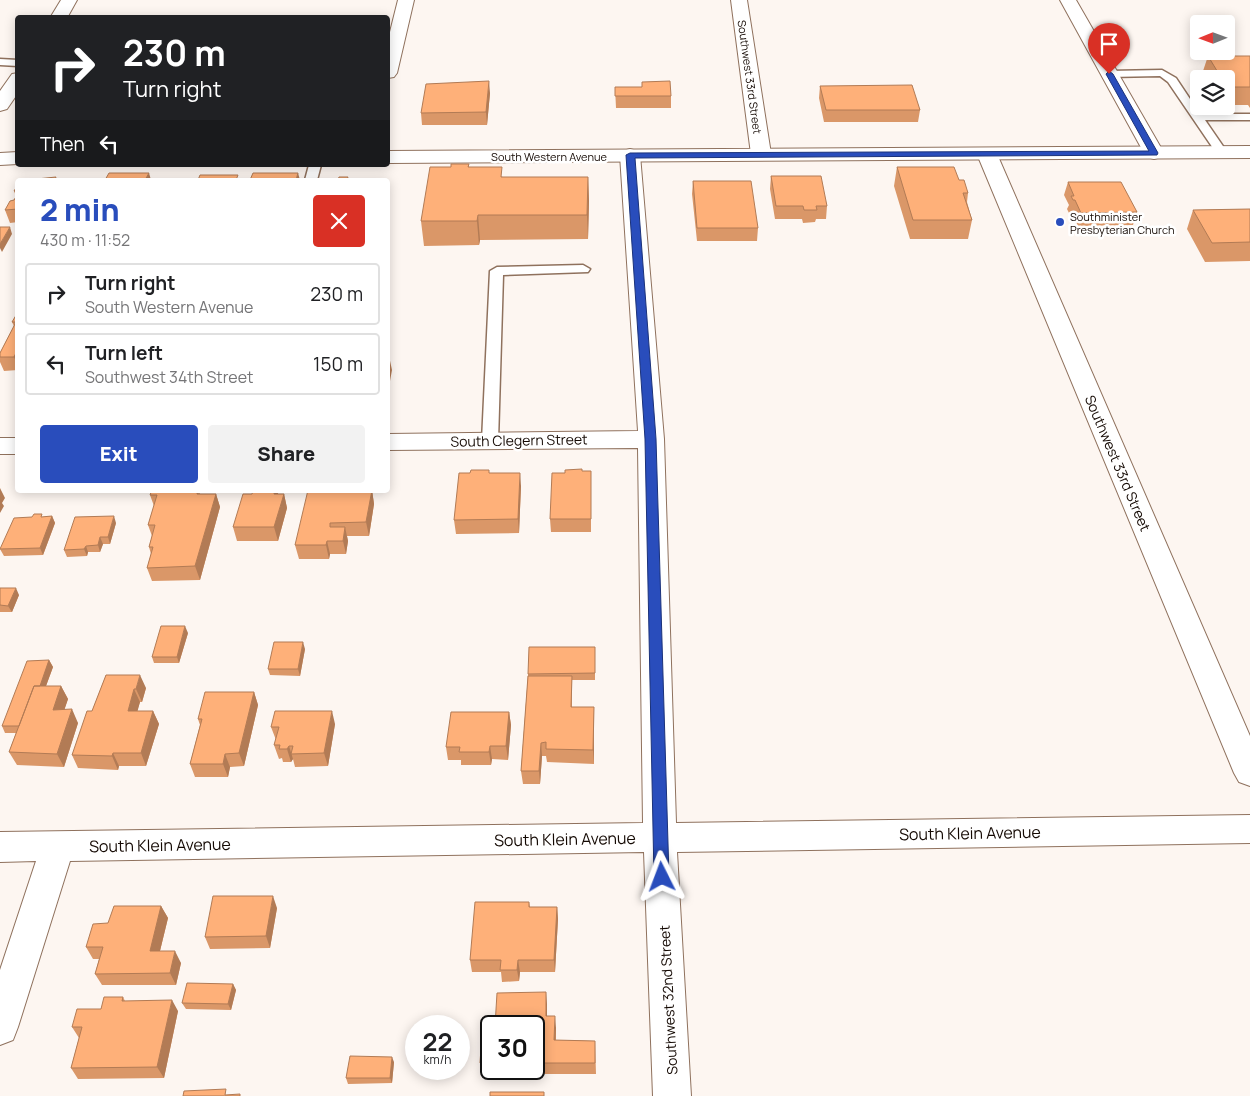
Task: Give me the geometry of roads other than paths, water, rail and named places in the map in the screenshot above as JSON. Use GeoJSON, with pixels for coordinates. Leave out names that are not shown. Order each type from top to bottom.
{"type":"FeatureCollection","features":[{"type":"Feature","properties":{"kind":"street"},"geometry":{"type":"LineString","coordinates":[[60,15],[69,0]]}},
{"type":"Feature","properties":{"kind":"street"},"geometry":{"type":"LineString","coordinates":[[390,65],[406,0]]}},
{"type":"Feature","properties":{"kind":"street","name":"Southwest 33rd Street"},"geometry":{"type":"LineString","coordinates":[[739,0],[761,154]]}},
{"type":"Feature","properties":{"kind":"street"},"geometry":{"type":"LineString","coordinates":[[1068,0],[1154,153]]}},
{"type":"Feature","properties":{"kind":"street"},"geometry":{"type":"LineString","coordinates":[[0,105],[15,82]]}},
{"type":"Feature","properties":{"kind":"street","name":"South Western Avenue"},"geometry":{"type":"LineString","coordinates":[[390,157],[1250,152]]}},
{"type":"Feature","properties":{"kind":"street","name":"Southwest 33rd Street"},"geometry":{"type":"LineString","coordinates":[[987,154],[1250,772]]}},
{"type":"Feature","properties":{"kind":"street","name":"Southwest 32nd Street"},"geometry":{"type":"LineString","coordinates":[[630,155],[650,439],[660,838],[672,1096]]}},
{"type":"Feature","properties":{"kind":"street"},"geometry":{"type":"LineString","coordinates":[[0,159],[15,158]]}},
{"type":"Feature","properties":{"kind":"street","name":"South Clegern Street"},"geometry":{"type":"LineString","coordinates":[[390,442],[650,439]]}},
{"type":"Feature","properties":{"kind":"street"},"geometry":{"type":"LineString","coordinates":[[0,446],[15,446]]}},
{"type":"Feature","properties":{"kind":"street","name":"South Klein Avenue"},"geometry":{"type":"LineString","coordinates":[[0,847],[1250,829]]}},
{"type":"Feature","properties":{"kind":"street"},"geometry":{"type":"LineString","coordinates":[[0,1027],[57,847]]}},
{"type":"Feature","properties":{"kind":"lane"},"geometry":{"type":"LineString","coordinates":[[0,62],[15,63]]}},
{"type":"Feature","properties":{"kind":"lane"},"geometry":{"type":"LineString","coordinates":[[1109,74],[1162,73],[1172,80],[1221,152]]}},
{"type":"Feature","properties":{"kind":"lane"},"geometry":{"type":"LineString","coordinates":[[1197,117],[1250,117]]}},
{"type":"Feature","properties":{"kind":"lane"},"geometry":{"type":"LineString","coordinates":[[490,441],[497,271],[583,269]]}},
{"type":"Feature","properties":{"kind":"place","name":"Southminister Presbyterian Church"},"geometry":{"type":"Point","coordinates":[1060,222]}}]}
